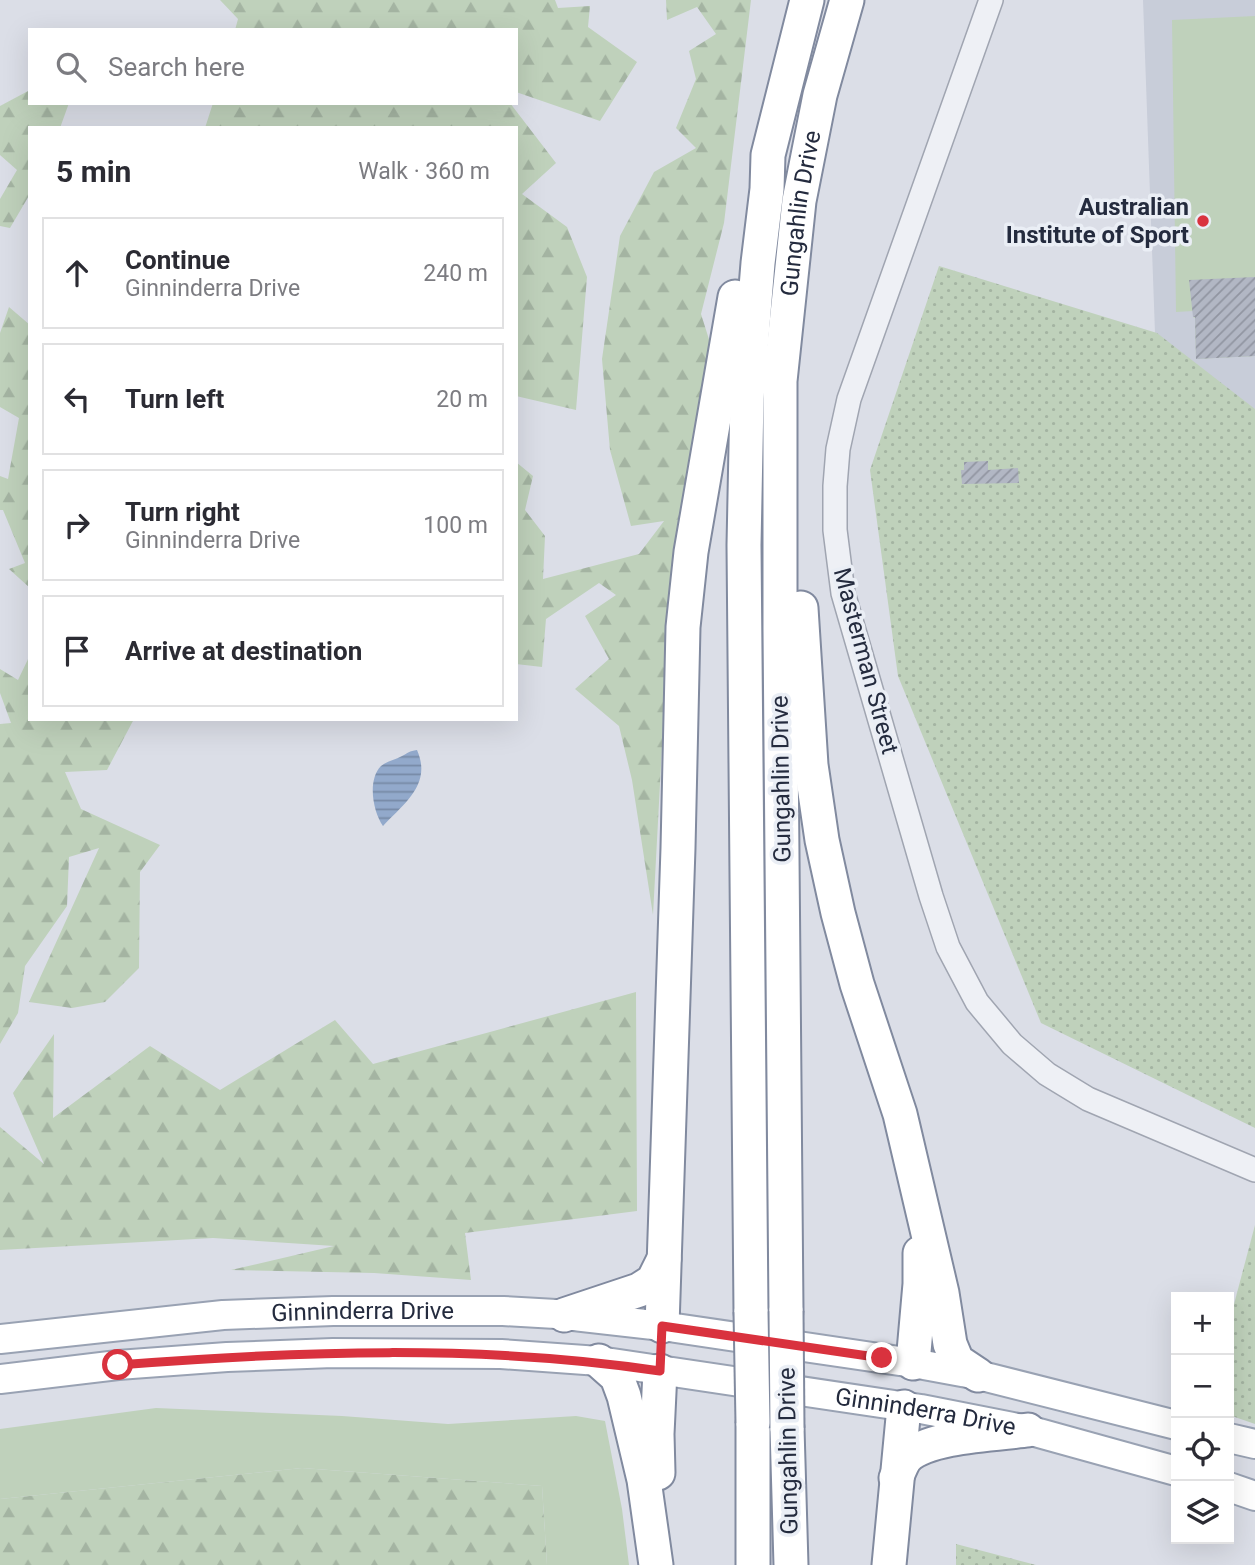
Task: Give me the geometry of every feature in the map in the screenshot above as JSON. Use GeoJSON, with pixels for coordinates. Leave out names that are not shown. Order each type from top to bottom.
{"type":"FeatureCollection","features":[{"type":"Feature","properties":{"kind":"highway","name":"Gungahlin Drive"},"geometry":{"type":"LineString","coordinates":[[753,1565],[745,473],[747,398],[768,155],[807,0]]}},
{"type":"Feature","properties":{"kind":"highway","name":"Gungahlin Drive"},"geometry":{"type":"LineString","coordinates":[[790,1565],[780,382],[799,201],[820,95],[847,0]]}},
{"type":"Feature","properties":{"kind":"highway"},"geometry":{"type":"LineString","coordinates":[[662,1326],[683,627],[691,552],[741,260],[755,187],[768,155]]}},
{"type":"Feature","properties":{"kind":"highway"},"geometry":{"type":"LineString","coordinates":[[791,277],[794,348],[793,467],[811,765],[820,827],[838,913],[857,984],[900,1114],[942,1293],[950,1344],[957,1361],[978,1375]]}},
{"type":"Feature","properties":{"kind":"highway"},"geometry":{"type":"LineString","coordinates":[[913,1363],[920,1284],[919,1195]]}},
{"type":"Feature","properties":{"kind":"highway"},"geometry":{"type":"LineString","coordinates":[[564,1315],[639,1290],[653,1281],[664,1259]]}},
{"type":"Feature","properties":{"kind":"highway"},"geometry":{"type":"LineString","coordinates":[[599,1362],[617,1377],[627,1405],[644,1480],[656,1565]]}},
{"type":"Feature","properties":{"kind":"highway"},"geometry":{"type":"LineString","coordinates":[[660,1371],[658,1469],[669,1565]]}},
{"type":"Feature","properties":{"kind":"highway"},"geometry":{"type":"LineString","coordinates":[[889,1565],[904,1406]]}},
{"type":"Feature","properties":{"kind":"highway"},"geometry":{"type":"LineString","coordinates":[[896,1478],[906,1458],[922,1448],[962,1436],[1028,1430]]}},
{"type":"Feature","properties":{"kind":"main road","name":"Ginninderra Drive"},"geometry":{"type":"LineString","coordinates":[[0,1339],[237,1314],[503,1311],[564,1315],[662,1326],[913,1363],[978,1375],[1171,1423]]}},
{"type":"Feature","properties":{"kind":"main road"},"geometry":{"type":"LineString","coordinates":[[660,1371],[662,1326]]}},
{"type":"Feature","properties":{"kind":"main road","name":"Ginninderra Drive"},"geometry":{"type":"LineString","coordinates":[[0,1379],[118,1365],[227,1357],[333,1353],[501,1354],[599,1362],[904,1406],[1028,1430],[1171,1470]]}},
{"type":"Feature","properties":{"kind":"main road"},"geometry":{"type":"LineString","coordinates":[[904,1406],[913,1363]]}},
{"type":"Feature","properties":{"kind":"main road"},"geometry":{"type":"LineString","coordinates":[[1234,1439],[1255,1444]]}},
{"type":"Feature","properties":{"kind":"main road"},"geometry":{"type":"LineString","coordinates":[[1234,1489],[1255,1496]]}},
{"type":"Feature","properties":{"kind":"street","name":"Masterman Street"},"geometry":{"type":"LineString","coordinates":[[991,0],[849,399],[838,449],[835,486],[835,530],[843,593],[931,896],[948,947],[977,1002],[1012,1044],[1047,1074],[1088,1099],[1255,1170]]}},
{"type":"Feature","properties":{"kind":"shaded area","name":"Australian Institute of Sport"},"geometry":{"type":"Polygon","coordinates":[[[1143,0],[1255,0],[1255,851],[1159,444],[1143,0]]]}},
{"type":"Feature","properties":{"kind":"green space"},"geometry":{"type":"Polygon","coordinates":[[[220,0],[555,0],[558,8],[590,6],[588,27],[637,62],[600,121],[518,93],[518,28],[236,28],[238,19],[220,0]]]}},
{"type":"Feature","properties":{"kind":"green space"},"geometry":{"type":"Polygon","coordinates":[[[666,0],[751,0],[724,223],[701,314],[713,352],[669,616],[653,915],[632,780],[619,726],[575,689],[609,659],[585,616],[616,595],[599,583],[546,619],[542,667],[518,664],[518,464],[533,476],[525,510],[545,536],[543,579],[639,554],[664,521],[631,526],[610,450],[602,359],[620,236],[654,172],[696,148],[676,128],[696,79],[689,51],[716,34],[697,7],[667,20],[666,0]]]}},
{"type":"Feature","properties":{"kind":"green space"},"geometry":{"type":"Polygon","coordinates":[[[1255,16],[1255,356],[1196,359],[1193,311],[1176,312],[1172,20],[1255,16]]]}},
{"type":"Feature","properties":{"kind":"green space"},"geometry":{"type":"Polygon","coordinates":[[[28,91],[28,105],[68,105],[61,126],[28,126],[28,197],[10,228],[0,226],[0,199],[17,170],[0,155],[0,106],[28,91]]]}},
{"type":"Feature","properties":{"kind":"green space"},"geometry":{"type":"Polygon","coordinates":[[[212,105],[512,105],[556,163],[522,194],[567,227],[587,277],[576,410],[518,396],[518,126],[206,126],[212,105]]]}},
{"type":"Feature","properties":{"kind":"green space"},"geometry":{"type":"Polygon","coordinates":[[[939,266],[1157,333],[1255,409],[1255,1128],[1041,1023],[898,676],[870,470],[939,266]]]}},
{"type":"Feature","properties":{"kind":"green space"},"geometry":{"type":"Polygon","coordinates":[[[9,307],[28,323],[28,586],[9,569],[25,563],[3,510],[0,510],[0,476],[8,479],[19,418],[0,407],[0,333],[9,307]]]}},
{"type":"Feature","properties":{"kind":"green space"},"geometry":{"type":"Polygon","coordinates":[[[28,659],[28,721],[133,721],[107,770],[65,772],[81,809],[160,845],[140,872],[139,968],[105,1002],[72,1008],[29,1002],[99,848],[69,857],[67,906],[25,966],[18,1013],[0,1044],[0,724],[11,723],[0,693],[0,669],[18,680],[28,659]]]}},
{"type":"Feature","properties":{"kind":"green space"},"geometry":{"type":"Polygon","coordinates":[[[636,992],[637,1211],[465,1233],[471,1280],[374,1273],[231,1270],[334,1246],[213,1238],[0,1250],[0,1127],[44,1164],[13,1093],[54,1034],[53,1118],[150,1046],[220,1090],[335,1020],[373,1064],[636,992]]]}},
{"type":"Feature","properties":{"kind":"green space"},"geometry":{"type":"Polygon","coordinates":[[[1255,1225],[1255,1424],[1234,1417],[1234,1304],[1255,1225]]]}},
{"type":"Feature","properties":{"kind":"green space"},"geometry":{"type":"Polygon","coordinates":[[[156,1408],[342,1416],[448,1424],[576,1416],[605,1421],[622,1509],[629,1565],[547,1565],[542,1486],[302,1468],[0,1499],[0,1429],[156,1408]]]}},
{"type":"Feature","properties":{"kind":"green space"},"geometry":{"type":"Polygon","coordinates":[[[302,1468],[542,1486],[547,1565],[0,1565],[0,1499],[302,1468]]]}},
{"type":"Feature","properties":{"kind":"green space"},"geometry":{"type":"Polygon","coordinates":[[[956,1544],[1036,1565],[956,1565],[956,1544]]]}},
{"type":"Feature","properties":{"kind":"water"},"geometry":{"type":"Polygon","coordinates":[[[417,750],[421,762],[419,783],[407,801],[383,826],[373,796],[377,772],[386,763],[417,750]]]}},
{"type":"Feature","properties":{"kind":"building"},"geometry":{"type":"Polygon","coordinates":[[[1255,277],[1255,356],[1196,359],[1195,317],[1189,280],[1255,277]]]}},
{"type":"Feature","properties":{"kind":"building"},"geometry":{"type":"Polygon","coordinates":[[[988,461],[988,470],[1018,468],[1019,483],[962,484],[961,470],[964,470],[964,462],[988,461]]]}},
{"type":"Feature","properties":{"kind":"place","name":"Australian Institute of Sport"},"geometry":{"type":"Point","coordinates":[1203,221]}},
{"type":"Feature","properties":{"kind":"route"},"geometry":{"type":"LineString","coordinates":[[118,1365],[333,1353],[446,1353],[501,1354],[599,1362],[660,1371],[662,1326],[882,1358]]}}]}
